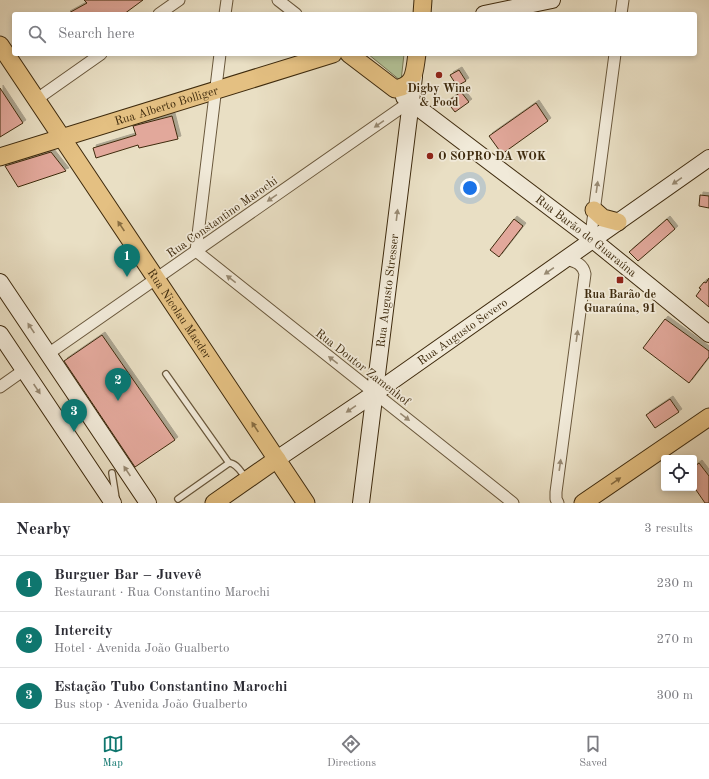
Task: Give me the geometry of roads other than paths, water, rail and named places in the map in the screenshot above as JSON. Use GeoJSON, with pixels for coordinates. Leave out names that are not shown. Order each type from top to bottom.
{"type":"FeatureCollection","features":[{"type":"Feature","properties":{"kind":"main road"},"geometry":{"type":"LineString","coordinates":[[422,12],[423,0]]}},
{"type":"Feature","properties":{"kind":"main road"},"geometry":{"type":"LineString","coordinates":[[494,12],[552,0]]}},
{"type":"Feature","properties":{"kind":"main road","name":"Rua Nicolau Maeder"},"geometry":{"type":"LineString","coordinates":[[0,44],[306,503]]}},
{"type":"Feature","properties":{"kind":"main road","name":"Rua Alberto Bolliger"},"geometry":{"type":"LineString","coordinates":[[0,157],[326,56]]}},
{"type":"Feature","properties":{"kind":"main road","name":"Rua Barão de Guaraúna"},"geometry":{"type":"LineString","coordinates":[[356,56],[395,89],[593,240],[709,334]]}},
{"type":"Feature","properties":{"kind":"main road","name":"Rua Augusto Stresser"},"geometry":{"type":"LineString","coordinates":[[361,503],[416,56]]}},
{"type":"Feature","properties":{"kind":"main road"},"geometry":{"type":"LineString","coordinates":[[395,89],[405,86],[414,77]]}},
{"type":"Feature","properties":{"kind":"main road","name":"Rua Barão de Guaraúna"},"geometry":{"type":"LineString","coordinates":[[414,77],[432,110],[461,140]]}},
{"type":"Feature","properties":{"kind":"main road","name":"Rua Augusto Severo"},"geometry":{"type":"LineString","coordinates":[[214,503],[374,393],[709,158]]}},
{"type":"Feature","properties":{"kind":"main road"},"geometry":{"type":"LineString","coordinates":[[594,210],[603,218],[618,222]]}},
{"type":"Feature","properties":{"kind":"main road"},"geometry":{"type":"LineString","coordinates":[[0,282],[148,503]]}},
{"type":"Feature","properties":{"kind":"main road"},"geometry":{"type":"LineString","coordinates":[[0,334],[113,503]]}},
{"type":"Feature","properties":{"kind":"main road"},"geometry":{"type":"LineString","coordinates":[[583,503],[709,416]]}},
{"type":"Feature","properties":{"kind":"street"},"geometry":{"type":"LineString","coordinates":[[162,12],[179,0]]}},
{"type":"Feature","properties":{"kind":"street"},"geometry":{"type":"LineString","coordinates":[[225,12],[227,0]]}},
{"type":"Feature","properties":{"kind":"street"},"geometry":{"type":"LineString","coordinates":[[278,0],[293,12]]}},
{"type":"Feature","properties":{"kind":"street"},"geometry":{"type":"LineString","coordinates":[[621,12],[622,0]]}},
{"type":"Feature","properties":{"kind":"street"},"geometry":{"type":"LineString","coordinates":[[36,99],[98,56]]}},
{"type":"Feature","properties":{"kind":"street"},"geometry":{"type":"LineString","coordinates":[[196,251],[220,56]]}},
{"type":"Feature","properties":{"kind":"street"},"geometry":{"type":"LineString","coordinates":[[593,240],[592,227],[594,210],[615,56]]}},
{"type":"Feature","properties":{"kind":"street","name":"Rua Constantino Marochi"},"geometry":{"type":"LineString","coordinates":[[48,354],[411,101]]}},
{"type":"Feature","properties":{"kind":"street","name":"Rua Doutor Zamenhof"},"geometry":{"type":"LineString","coordinates":[[196,251],[513,503]]}},
{"type":"Feature","properties":{"kind":"street"},"geometry":{"type":"LineString","coordinates":[[558,503],[556,499],[556,492],[585,274],[581,265],[577,262],[566,259]]}},
{"type":"Feature","properties":{"kind":"street"},"geometry":{"type":"LineString","coordinates":[[0,387],[24,370]]}},
{"type":"Feature","properties":{"kind":"lane"},"geometry":{"type":"LineString","coordinates":[[166,374],[229,464]]}},
{"type":"Feature","properties":{"kind":"lane"},"geometry":{"type":"LineString","coordinates":[[178,499],[229,464],[233,463],[247,480]]}},
{"type":"Feature","properties":{"kind":"lane"},"geometry":{"type":"LineString","coordinates":[[112,473],[117,503]]}},
{"type":"Feature","properties":{"kind":"place","name":"Digby Wine & Food"},"geometry":{"type":"Point","coordinates":[439,75]}},
{"type":"Feature","properties":{"kind":"place","name":"O SOPRO DA WOK"},"geometry":{"type":"Point","coordinates":[430,156]}},
{"type":"Feature","properties":{"kind":"place","name":"Burguer Bar – Juvevê"},"geometry":{"type":"Point","coordinates":[127,277]}},
{"type":"Feature","properties":{"kind":"place","name":"Rua Barão de Guaraúna, 91"},"geometry":{"type":"Point","coordinates":[620,280]}},
{"type":"Feature","properties":{"kind":"place","name":"Intercity"},"geometry":{"type":"Point","coordinates":[118,401]}},
{"type":"Feature","properties":{"kind":"place","name":"Estação Tubo Constantino Marochi"},"geometry":{"type":"Point","coordinates":[74,432]}}]}
